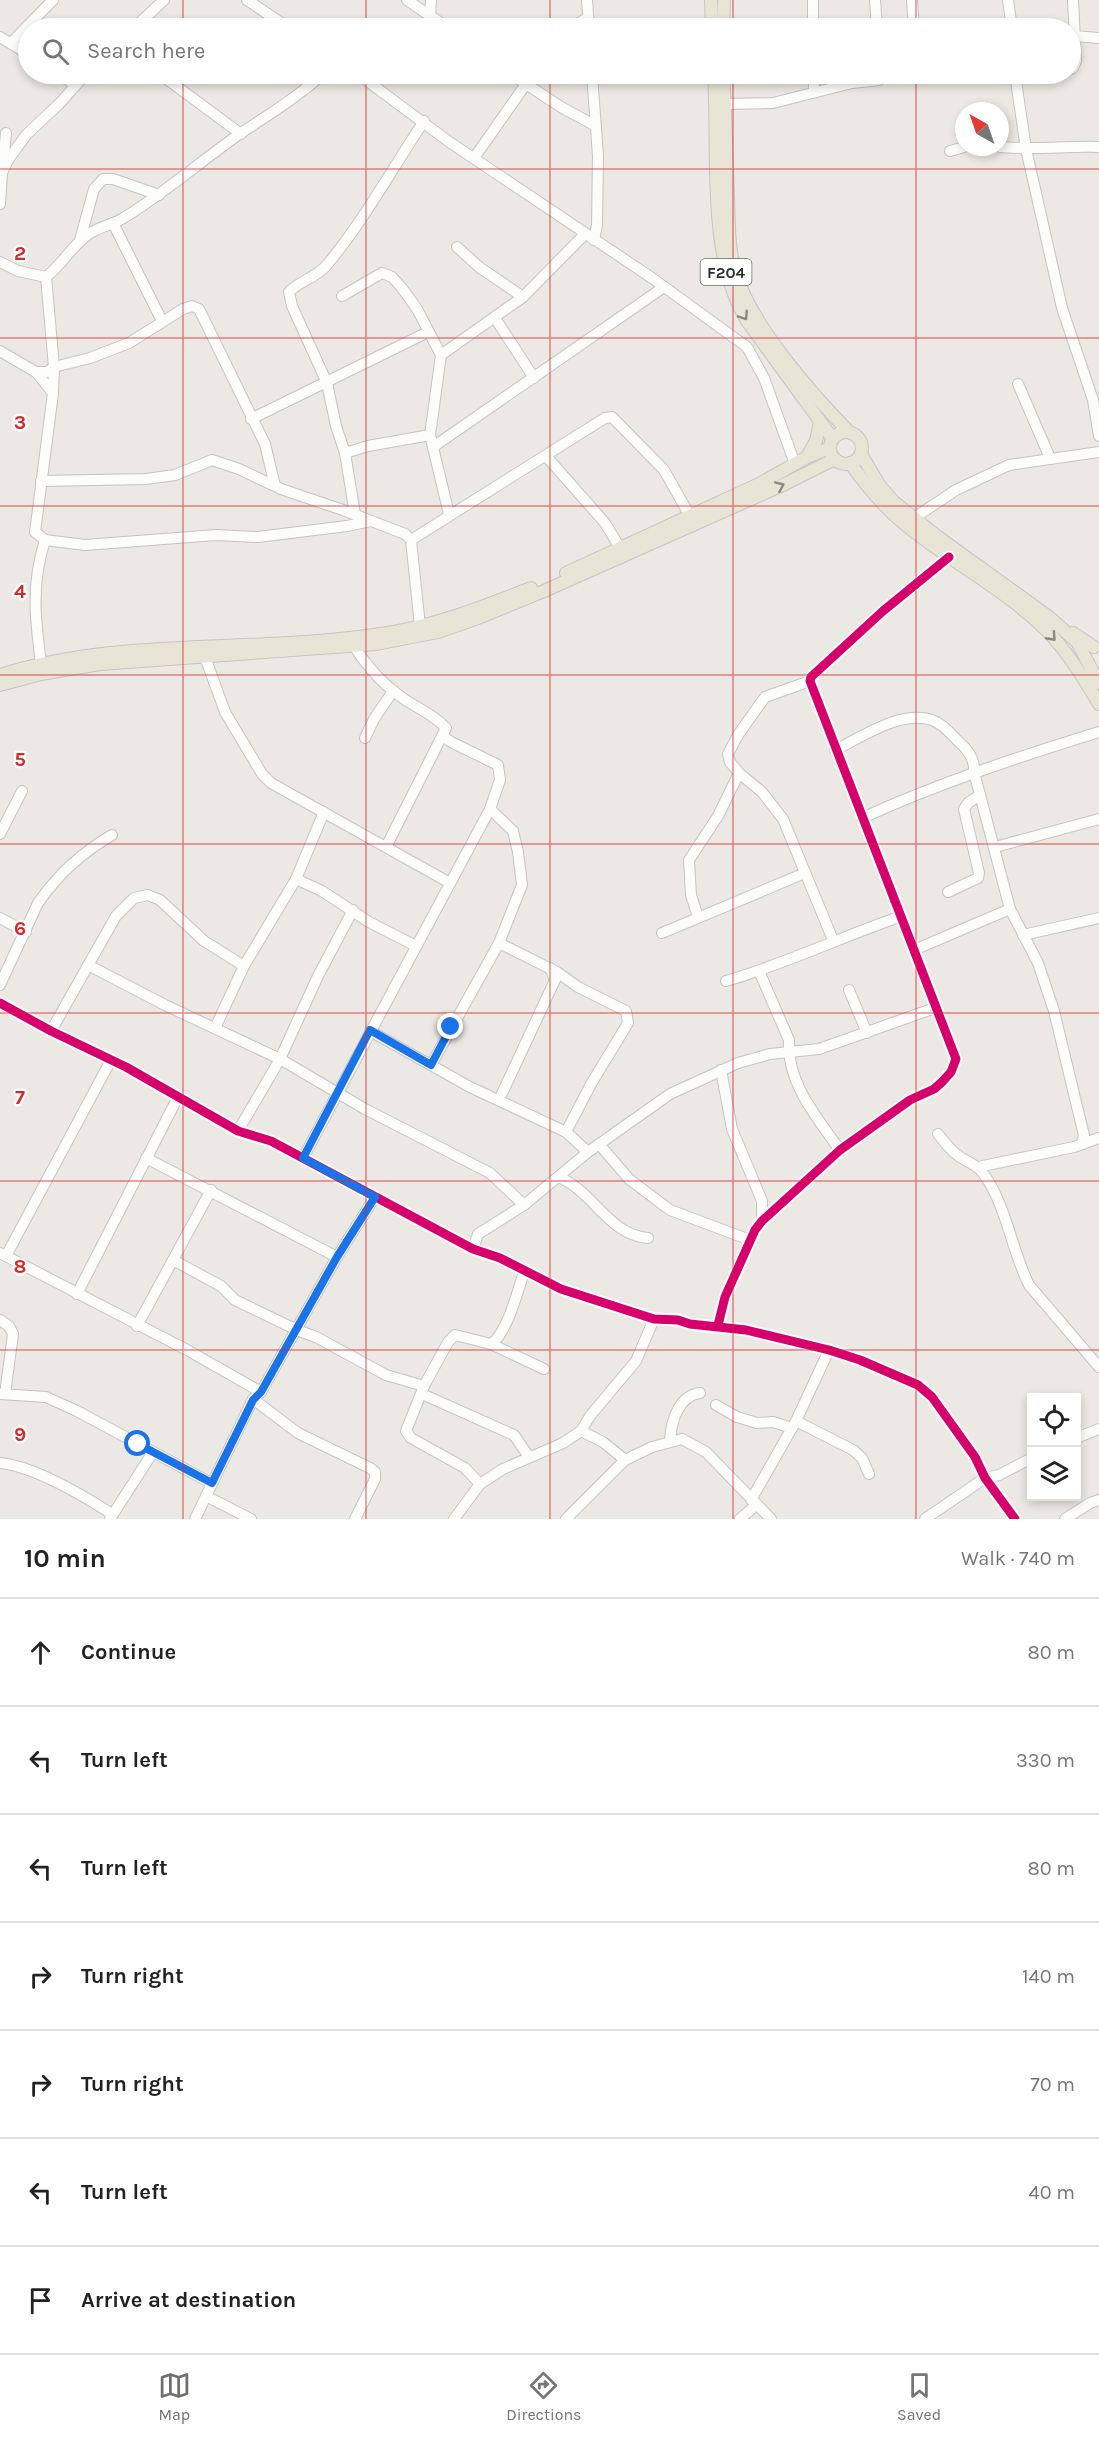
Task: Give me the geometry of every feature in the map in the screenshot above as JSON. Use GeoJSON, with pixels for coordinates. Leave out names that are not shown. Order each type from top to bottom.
{"type":"FeatureCollection","features":[{"type":"Feature","properties":{"kind":"main road"},"geometry":{"type":"LineString","coordinates":[[711,0],[712,18]]}},
{"type":"Feature","properties":{"kind":"main road"},"geometry":{"type":"LineString","coordinates":[[723,18],[724,0]]}},
{"type":"Feature","properties":{"kind":"main road","name":"F204"},"geometry":{"type":"LineString","coordinates":[[714,84],[720,237],[727,275],[737,304],[747,321],[820,422],[833,448]]}},
{"type":"Feature","properties":{"kind":"main road","name":"F204"},"geometry":{"type":"LineString","coordinates":[[724,84],[729,237],[736,275],[745,296],[775,343],[822,404],[849,432],[859,438],[862,443],[861,454],[887,494],[914,518],[923,531],[949,557],[1045,629],[1070,658],[1099,704]]}},
{"type":"Feature","properties":{"kind":"main road"},"geometry":{"type":"LineString","coordinates":[[807,457],[816,441],[820,422]]}},
{"type":"Feature","properties":{"kind":"main road"},"geometry":{"type":"LineString","coordinates":[[0,685],[40,674],[100,664],[354,646],[422,636],[478,618],[785,484],[833,448],[840,433],[849,432]]}},
{"type":"Feature","properties":{"kind":"main road"},"geometry":{"type":"LineString","coordinates":[[0,675],[41,663],[135,651],[226,647],[376,635],[420,626],[549,581],[759,484],[807,457],[833,448]]}},
{"type":"Feature","properties":{"kind":"main road"},"geometry":{"type":"LineString","coordinates":[[833,448],[844,464],[850,463],[861,454]]}},
{"type":"Feature","properties":{"kind":"main road","name":"F204"},"geometry":{"type":"LineString","coordinates":[[850,463],[884,506],[1053,620],[1092,650],[1099,683]]}},
{"type":"Feature","properties":{"kind":"street"},"geometry":{"type":"LineString","coordinates":[[35,18],[53,0]]}},
{"type":"Feature","properties":{"kind":"street"},"geometry":{"type":"LineString","coordinates":[[145,18],[164,0]]}},
{"type":"Feature","properties":{"kind":"street"},"geometry":{"type":"LineString","coordinates":[[247,0],[274,18]]}},
{"type":"Feature","properties":{"kind":"street"},"geometry":{"type":"LineString","coordinates":[[407,0],[433,18]]}},
{"type":"Feature","properties":{"kind":"street"},"geometry":{"type":"LineString","coordinates":[[430,16],[431,0]]}},
{"type":"Feature","properties":{"kind":"street"},"geometry":{"type":"LineString","coordinates":[[587,0],[589,18]]}},
{"type":"Feature","properties":{"kind":"street"},"geometry":{"type":"LineString","coordinates":[[813,0],[813,18]]}},
{"type":"Feature","properties":{"kind":"street"},"geometry":{"type":"LineString","coordinates":[[875,0],[876,18]]}},
{"type":"Feature","properties":{"kind":"street"},"geometry":{"type":"LineString","coordinates":[[912,0],[913,18]]}},
{"type":"Feature","properties":{"kind":"street"},"geometry":{"type":"LineString","coordinates":[[1008,0],[1011,18]]}},
{"type":"Feature","properties":{"kind":"street"},"geometry":{"type":"LineString","coordinates":[[1073,0],[1074,18]]}},
{"type":"Feature","properties":{"kind":"street"},"geometry":{"type":"LineString","coordinates":[[12,42],[18,36]]}},
{"type":"Feature","properties":{"kind":"street"},"geometry":{"type":"LineString","coordinates":[[0,37],[18,46]]}},
{"type":"Feature","properties":{"kind":"street"},"geometry":{"type":"LineString","coordinates":[[1081,37],[1099,39]]}},
{"type":"Feature","properties":{"kind":"street"},"geometry":{"type":"LineString","coordinates":[[2,173],[20,142],[59,104],[74,84]]}},
{"type":"Feature","properties":{"kind":"street"},"geometry":{"type":"LineString","coordinates":[[174,84],[241,134]]}},
{"type":"Feature","properties":{"kind":"street"},"geometry":{"type":"LineString","coordinates":[[46,277],[64,261],[80,240],[159,195],[241,134],[294,99],[311,84]]}},
{"type":"Feature","properties":{"kind":"street"},"geometry":{"type":"LineString","coordinates":[[372,84],[474,158],[734,336],[755,357],[795,464]]}},
{"type":"Feature","properties":{"kind":"street"},"geometry":{"type":"LineString","coordinates":[[474,158],[524,84]]}},
{"type":"Feature","properties":{"kind":"street"},"geometry":{"type":"LineString","coordinates":[[526,84],[594,125]]}},
{"type":"Feature","properties":{"kind":"street"},"geometry":{"type":"LineString","coordinates":[[441,355],[523,297],[590,237],[597,225],[598,156],[592,84]]}},
{"type":"Feature","properties":{"kind":"street"},"geometry":{"type":"LineString","coordinates":[[814,84],[814,93]]}},
{"type":"Feature","properties":{"kind":"street"},"geometry":{"type":"LineString","coordinates":[[725,104],[773,103],[859,84]]}},
{"type":"Feature","properties":{"kind":"street"},"geometry":{"type":"LineString","coordinates":[[1016,84],[1026,149],[1062,308],[1093,400],[1099,436]]}},
{"type":"Feature","properties":{"kind":"street"},"geometry":{"type":"LineString","coordinates":[[355,514],[345,453],[336,426],[327,383],[292,306],[289,292],[316,275],[325,266],[357,223],[423,121]]}},
{"type":"Feature","properties":{"kind":"street"},"geometry":{"type":"LineString","coordinates":[[0,204],[3,132],[20,142]]}},
{"type":"Feature","properties":{"kind":"street"},"geometry":{"type":"LineString","coordinates":[[1009,148],[1099,147]]}},
{"type":"Feature","properties":{"kind":"street"},"geometry":{"type":"LineString","coordinates":[[950,151],[955,150]]}},
{"type":"Feature","properties":{"kind":"street"},"geometry":{"type":"LineString","coordinates":[[80,240],[94,189],[103,179],[113,179],[159,195]]}},
{"type":"Feature","properties":{"kind":"street"},"geometry":{"type":"LineString","coordinates":[[113,223],[162,321]]}},
{"type":"Feature","properties":{"kind":"street"},"geometry":{"type":"LineString","coordinates":[[458,247],[479,267],[523,297]]}},
{"type":"Feature","properties":{"kind":"street"},"geometry":{"type":"LineString","coordinates":[[0,262],[18,271],[46,277]]}},
{"type":"Feature","properties":{"kind":"street"},"geometry":{"type":"LineString","coordinates":[[342,296],[382,273],[392,278],[417,309],[441,355],[430,435],[449,514]]}},
{"type":"Feature","properties":{"kind":"street"},"geometry":{"type":"LineString","coordinates":[[46,277],[54,367],[53,393],[35,532],[45,540],[85,545],[216,535],[258,537],[372,521]]}},
{"type":"Feature","properties":{"kind":"street"},"geometry":{"type":"LineString","coordinates":[[433,447],[664,287]]}},
{"type":"Feature","properties":{"kind":"street"},"geometry":{"type":"LineString","coordinates":[[36,372],[47,372],[54,367],[110,351],[129,343],[162,321],[192,306],[199,309],[265,444],[275,486]]}},
{"type":"Feature","properties":{"kind":"street"},"geometry":{"type":"LineString","coordinates":[[495,318],[534,378]]}},
{"type":"Feature","properties":{"kind":"street"},"geometry":{"type":"LineString","coordinates":[[251,419],[428,332]]}},
{"type":"Feature","properties":{"kind":"street"},"geometry":{"type":"LineString","coordinates":[[0,351],[36,372],[53,393]]}},
{"type":"Feature","properties":{"kind":"street"},"geometry":{"type":"LineString","coordinates":[[1018,384],[1050,458]]}},
{"type":"Feature","properties":{"kind":"street"},"geometry":{"type":"LineString","coordinates":[[411,540],[449,514],[606,418],[612,417],[664,470],[690,516]]}},
{"type":"Feature","properties":{"kind":"street"},"geometry":{"type":"LineString","coordinates":[[345,453],[378,444],[430,435]]}},
{"type":"Feature","properties":{"kind":"street"},"geometry":{"type":"LineString","coordinates":[[914,518],[948,494],[1009,465],[1099,452]]}},
{"type":"Feature","properties":{"kind":"street"},"geometry":{"type":"LineString","coordinates":[[546,456],[605,523],[620,548]]}},
{"type":"Feature","properties":{"kind":"street"},"geometry":{"type":"LineString","coordinates":[[41,481],[146,479],[175,475],[212,460],[239,469],[275,486],[405,534],[411,540],[420,626]]}},
{"type":"Feature","properties":{"kind":"street"},"geometry":{"type":"LineString","coordinates":[[41,663],[34,621],[34,603],[38,563],[45,540]]}},
{"type":"Feature","properties":{"kind":"street"},"geometry":{"type":"LineString","coordinates":[[717,1325],[725,1297],[750,1240],[762,1221],[840,1150],[910,1101],[934,1089],[951,1072],[956,1059],[899,917],[810,681],[811,677],[874,619],[949,557]]}},
{"type":"Feature","properties":{"kind":"street"},"geometry":{"type":"LineString","coordinates":[[354,646],[375,675],[393,691],[440,721],[446,728],[386,847]]}},
{"type":"Feature","properties":{"kind":"street"},"geometry":{"type":"LineString","coordinates":[[1070,658],[1092,650]]}},
{"type":"Feature","properties":{"kind":"street"},"geometry":{"type":"LineString","coordinates":[[205,657],[225,712],[262,774],[270,783],[450,883]]}},
{"type":"Feature","properties":{"kind":"street"},"geometry":{"type":"LineString","coordinates":[[810,681],[765,697],[728,754],[730,762],[739,773],[762,792],[792,834],[805,873],[833,940]]}},
{"type":"Feature","properties":{"kind":"street"},"geometry":{"type":"LineString","coordinates":[[365,738],[374,719],[393,691]]}},
{"type":"Feature","properties":{"kind":"street"},"geometry":{"type":"LineString","coordinates":[[835,750],[897,722],[913,718],[931,720],[947,728],[967,750],[974,763],[974,772],[1010,909],[1038,963],[1054,1011],[1084,1135],[1082,1144]]}},
{"type":"Feature","properties":{"kind":"street"},"geometry":{"type":"LineString","coordinates":[[862,818],[913,794],[1099,732]]}},
{"type":"Feature","properties":{"kind":"street"},"geometry":{"type":"LineString","coordinates":[[303,1158],[490,809],[501,775],[498,765],[443,736]]}},
{"type":"Feature","properties":{"kind":"street"},"geometry":{"type":"LineString","coordinates":[[698,917],[691,895],[689,860],[718,816],[739,773]]}},
{"type":"Feature","properties":{"kind":"street"},"geometry":{"type":"LineString","coordinates":[[0,834],[22,791]]}},
{"type":"Feature","properties":{"kind":"street"},"geometry":{"type":"LineString","coordinates":[[948,892],[978,878],[973,843],[964,809],[968,803],[980,795]]}},
{"type":"Feature","properties":{"kind":"street"},"geometry":{"type":"LineString","coordinates":[[431,1065],[499,943],[522,885],[513,831],[490,809]]}},
{"type":"Feature","properties":{"kind":"street"},"geometry":{"type":"LineString","coordinates":[[215,1028],[244,966],[296,879],[324,812]]}},
{"type":"Feature","properties":{"kind":"street"},"geometry":{"type":"LineString","coordinates":[[973,843],[994,842],[1099,819]]}},
{"type":"Feature","properties":{"kind":"street"},"geometry":{"type":"LineString","coordinates":[[0,985],[38,903],[60,874],[84,853],[112,835]]}},
{"type":"Feature","properties":{"kind":"street"},"geometry":{"type":"LineString","coordinates":[[662,933],[805,873]]}},
{"type":"Feature","properties":{"kind":"street"},"geometry":{"type":"LineString","coordinates":[[296,879],[353,910],[369,922],[416,946]]}},
{"type":"Feature","properties":{"kind":"street"},"geometry":{"type":"LineString","coordinates":[[51,1031],[116,916],[134,898],[148,895],[160,900],[204,941],[244,966]]}},
{"type":"Feature","properties":{"kind":"street"},"geometry":{"type":"LineString","coordinates":[[914,950],[1010,909]]}},
{"type":"Feature","properties":{"kind":"street"},"geometry":{"type":"LineString","coordinates":[[238,1131],[280,1059],[318,976],[353,910]]}},
{"type":"Feature","properties":{"kind":"street"},"geometry":{"type":"LineString","coordinates":[[726,981],[759,971],[833,940],[899,917]]}},
{"type":"Feature","properties":{"kind":"street"},"geometry":{"type":"LineString","coordinates":[[0,918],[26,932]]}},
{"type":"Feature","properties":{"kind":"street"},"geometry":{"type":"LineString","coordinates":[[1023,935],[1099,918]]}},
{"type":"Feature","properties":{"kind":"street"},"geometry":{"type":"LineString","coordinates":[[499,943],[550,968],[578,987],[626,1011],[628,1023],[591,1084],[566,1132]]}},
{"type":"Feature","properties":{"kind":"street"},"geometry":{"type":"LineString","coordinates":[[88,965],[165,1005],[280,1059],[365,1109],[490,1173],[524,1205]]}},
{"type":"Feature","properties":{"kind":"street"},"geometry":{"type":"LineString","coordinates":[[499,1100],[555,980],[550,968]]}},
{"type":"Feature","properties":{"kind":"street"},"geometry":{"type":"LineString","coordinates":[[759,971],[789,1040],[791,1070],[809,1108],[840,1150]]}},
{"type":"Feature","properties":{"kind":"street"},"geometry":{"type":"LineString","coordinates":[[849,990],[867,1033]]}},
{"type":"Feature","properties":{"kind":"street"},"geometry":{"type":"LineString","coordinates":[[0,1003],[111,1060],[238,1131],[271,1141],[473,1249],[500,1258],[561,1289],[654,1319],[717,1325],[829,1350],[885,1370],[918,1385],[926,1390],[975,1457],[985,1478],[1015,1519]]}},
{"type":"Feature","properties":{"kind":"street"},"geometry":{"type":"LineString","coordinates":[[473,1249],[478,1234],[524,1205],[598,1144],[670,1094],[721,1070],[770,1054],[819,1049],[935,1008]]}},
{"type":"Feature","properties":{"kind":"street"},"geometry":{"type":"LineString","coordinates":[[370,1030],[431,1065],[566,1132],[588,1152]]}},
{"type":"Feature","properties":{"kind":"street"},"geometry":{"type":"LineString","coordinates":[[111,1060],[3,1255],[189,1351],[257,1396],[298,1432],[370,1468],[375,1472],[375,1479],[355,1519]]}},
{"type":"Feature","properties":{"kind":"street"},"geometry":{"type":"LineString","coordinates":[[721,1070],[732,1129],[762,1201],[762,1221]]}},
{"type":"Feature","properties":{"kind":"street"},"geometry":{"type":"LineString","coordinates":[[77,1294],[178,1097]]}},
{"type":"Feature","properties":{"kind":"street"},"geometry":{"type":"LineString","coordinates":[[938,1134],[959,1156],[978,1167],[994,1190],[1021,1269],[1029,1285],[1099,1367]]}},
{"type":"Feature","properties":{"kind":"street"},"geometry":{"type":"LineString","coordinates":[[978,1167],[1082,1144],[1099,1138]]}},
{"type":"Feature","properties":{"kind":"street"},"geometry":{"type":"LineString","coordinates":[[598,1144],[629,1179],[670,1210],[750,1240]]}},
{"type":"Feature","properties":{"kind":"street"},"geometry":{"type":"LineString","coordinates":[[146,1158],[212,1190],[337,1257]]}},
{"type":"Feature","properties":{"kind":"street"},"geometry":{"type":"LineString","coordinates":[[558,1177],[568,1181],[590,1198],[613,1223],[634,1236],[648,1238]]}},
{"type":"Feature","properties":{"kind":"street"},"geometry":{"type":"LineString","coordinates":[[137,1326],[212,1190]]}},
{"type":"Feature","properties":{"kind":"street"},"geometry":{"type":"LineString","coordinates":[[195,1519],[257,1396],[337,1257],[375,1197]]}},
{"type":"Feature","properties":{"kind":"street"},"geometry":{"type":"LineString","coordinates":[[173,1260],[221,1286],[235,1300],[316,1337],[386,1375],[423,1390],[514,1435],[529,1457]]}},
{"type":"Feature","properties":{"kind":"street"},"geometry":{"type":"LineString","coordinates":[[490,1344],[496,1341],[510,1314],[524,1272]]}},
{"type":"Feature","properties":{"kind":"street"},"geometry":{"type":"LineString","coordinates":[[454,1519],[480,1484],[503,1468],[563,1443],[581,1431],[590,1416],[636,1361],[654,1319]]}},
{"type":"Feature","properties":{"kind":"street"},"geometry":{"type":"LineString","coordinates":[[0,1320],[9,1326],[13,1334],[2,1394],[46,1397],[212,1483]]}},
{"type":"Feature","properties":{"kind":"street"},"geometry":{"type":"LineString","coordinates":[[480,1484],[465,1468],[411,1438],[406,1431],[423,1390],[448,1342],[454,1335],[490,1344],[544,1369]]}},
{"type":"Feature","properties":{"kind":"street"},"geometry":{"type":"LineString","coordinates":[[741,1519],[753,1503],[794,1425],[829,1350]]}},
{"type":"Feature","properties":{"kind":"street"},"geometry":{"type":"LineString","coordinates":[[670,1441],[671,1427],[679,1406],[693,1394],[700,1393]]}},
{"type":"Feature","properties":{"kind":"street"},"geometry":{"type":"LineString","coordinates":[[716,1405],[737,1417],[758,1423],[773,1422],[794,1425],[853,1450],[862,1458],[869,1474]]}},
{"type":"Feature","properties":{"kind":"street"},"geometry":{"type":"LineString","coordinates":[[1081,1436],[1099,1429]]}},
{"type":"Feature","properties":{"kind":"street"},"geometry":{"type":"LineString","coordinates":[[581,1431],[603,1442],[625,1460]]}},
{"type":"Feature","properties":{"kind":"street"},"geometry":{"type":"LineString","coordinates":[[566,1519],[625,1460],[670,1441],[682,1439],[706,1452],[771,1519]]}},
{"type":"Feature","properties":{"kind":"street"},"geometry":{"type":"LineString","coordinates":[[0,1464],[15,1466],[75,1492],[111,1516],[153,1452]]}},
{"type":"Feature","properties":{"kind":"street"},"geometry":{"type":"LineString","coordinates":[[925,1519],[985,1478],[999,1475],[1027,1461]]}},
{"type":"Feature","properties":{"kind":"street"},"geometry":{"type":"LineString","coordinates":[[206,1496],[251,1519]]}},
{"type":"Feature","properties":{"kind":"street"},"geometry":{"type":"LineString","coordinates":[[1065,1519],[1099,1500]]}},
{"type":"Feature","properties":{"kind":"cycle path"},"geometry":{"type":"LineString","coordinates":[[718,1325],[725,1297],[755,1230],[762,1221],[840,1150],[910,1100],[934,1089],[951,1072],[956,1059],[810,681],[811,677],[883,611],[949,557]]}},
{"type":"Feature","properties":{"kind":"cycle path"},"geometry":{"type":"LineString","coordinates":[[0,1003],[51,1031],[126,1067],[238,1131],[271,1141],[473,1249],[500,1258],[561,1289],[654,1319],[678,1320],[690,1324],[746,1330],[829,1350],[860,1360],[918,1385],[932,1397],[975,1457],[985,1478],[1015,1519]]}},
{"type":"Feature","properties":{"kind":"route"},"geometry":{"type":"LineString","coordinates":[[138,1444],[212,1483],[253,1400],[261,1392],[337,1257],[375,1197],[303,1158],[370,1030],[431,1065],[451,1027]]}}]}
